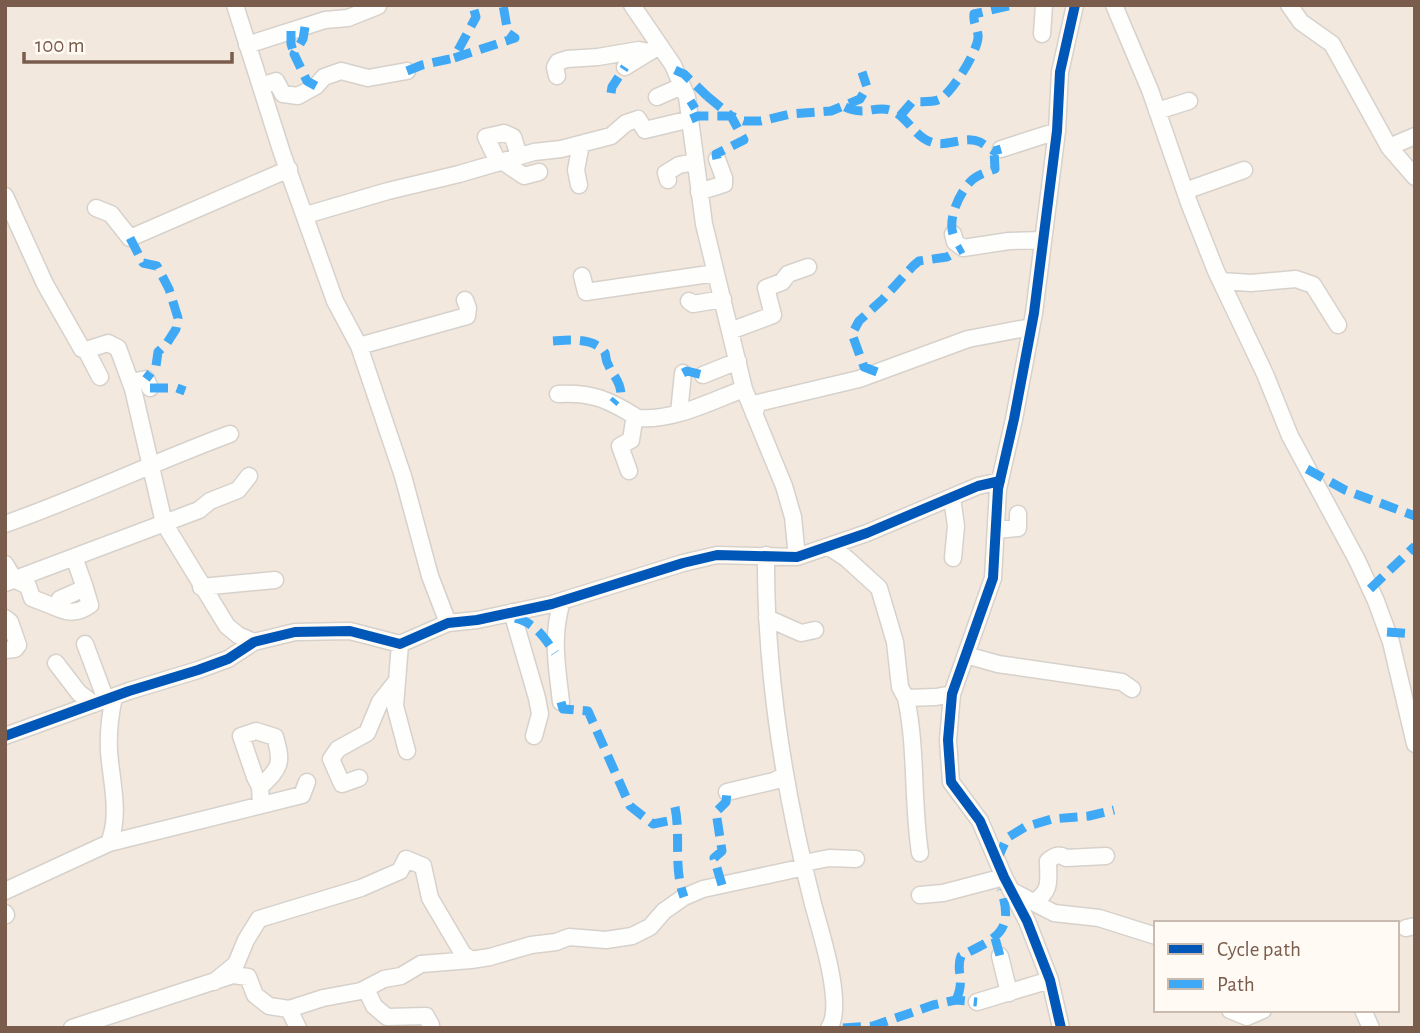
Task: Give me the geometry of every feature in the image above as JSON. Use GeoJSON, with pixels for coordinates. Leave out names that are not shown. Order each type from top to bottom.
{"type":"FeatureCollection","features":[{"type":"Feature","properties":{"kind":"street"},"geometry":{"type":"LineString","coordinates":[[235,5],[335,301],[359,346],[403,476],[430,576],[449,623]]}},
{"type":"Feature","properties":{"kind":"street"},"geometry":{"type":"LineString","coordinates":[[632,5],[655,48],[673,65],[687,97],[699,191],[716,273],[744,389],[784,486],[793,517],[797,557]]}},
{"type":"Feature","properties":{"kind":"street"},"geometry":{"type":"LineString","coordinates":[[1042,34],[1044,5]]}},
{"type":"Feature","properties":{"kind":"street"},"geometry":{"type":"LineString","coordinates":[[1061,1028],[1051,980],[980,821],[951,782],[948,740],[953,694],[993,578],[1000,481],[1031,327],[1057,131],[1060,72],[1075,5]]}},
{"type":"Feature","properties":{"kind":"street"},"geometry":{"type":"LineString","coordinates":[[1114,5],[1221,281],[1265,374],[1290,436],[1357,560],[1376,601],[1391,642],[1413,725],[1415,744]]}},
{"type":"Feature","properties":{"kind":"street"},"geometry":{"type":"LineString","coordinates":[[1289,5],[1301,22],[1332,44],[1389,148],[1415,177]]}},
{"type":"Feature","properties":{"kind":"street"},"geometry":{"type":"LineString","coordinates":[[247,46],[324,20],[348,18],[378,6]]}},
{"type":"Feature","properties":{"kind":"street"},"geometry":{"type":"LineString","coordinates":[[625,67],[655,48]]}},
{"type":"Feature","properties":{"kind":"street"},"geometry":{"type":"LineString","coordinates":[[557,76],[555,67],[558,62],[567,59],[655,48]]}},
{"type":"Feature","properties":{"kind":"street"},"geometry":{"type":"LineString","coordinates":[[261,86],[276,81],[283,94],[298,96],[316,86],[324,77],[341,71],[368,78],[407,71]]}},
{"type":"Feature","properties":{"kind":"street"},"geometry":{"type":"LineString","coordinates":[[657,97],[682,86]]}},
{"type":"Feature","properties":{"kind":"street"},"geometry":{"type":"LineString","coordinates":[[1157,111],[1189,101]]}},
{"type":"Feature","properties":{"kind":"street"},"geometry":{"type":"LineString","coordinates":[[306,215],[519,156],[611,136],[626,123],[638,119],[645,130],[691,119]]}},
{"type":"Feature","properties":{"kind":"street"},"geometry":{"type":"LineString","coordinates":[[1001,149],[1057,131]]}},
{"type":"Feature","properties":{"kind":"street"},"geometry":{"type":"LineString","coordinates":[[519,156],[513,137],[504,133],[486,137],[500,162],[524,176],[539,172]]}},
{"type":"Feature","properties":{"kind":"street"},"geometry":{"type":"LineString","coordinates":[[1389,148],[1415,136]]}},
{"type":"Feature","properties":{"kind":"street"},"geometry":{"type":"LineString","coordinates":[[579,185],[576,170],[580,144]]}},
{"type":"Feature","properties":{"kind":"street"},"geometry":{"type":"LineString","coordinates":[[699,191],[724,184],[717,159]]}},
{"type":"Feature","properties":{"kind":"street"},"geometry":{"type":"LineString","coordinates":[[668,180],[666,173],[670,170],[695,162]]}},
{"type":"Feature","properties":{"kind":"street"},"geometry":{"type":"LineString","coordinates":[[96,208],[111,214],[130,238],[289,169]]}},
{"type":"Feature","properties":{"kind":"street"},"geometry":{"type":"LineString","coordinates":[[1185,191],[1244,170]]}},
{"type":"Feature","properties":{"kind":"street"},"geometry":{"type":"LineString","coordinates":[[5,196],[45,284],[100,377]]}},
{"type":"Feature","properties":{"kind":"street"},"geometry":{"type":"LineString","coordinates":[[953,234],[955,242],[962,248],[1009,240],[1043,240]]}},
{"type":"Feature","properties":{"kind":"street"},"geometry":{"type":"LineString","coordinates":[[730,331],[773,315],[766,288],[782,282],[788,274],[808,267]]}},
{"type":"Feature","properties":{"kind":"street"},"geometry":{"type":"LineString","coordinates":[[582,276],[586,292],[716,273]]}},
{"type":"Feature","properties":{"kind":"street"},"geometry":{"type":"LineString","coordinates":[[1221,281],[1251,283],[1296,279],[1313,285],[1338,325]]}},
{"type":"Feature","properties":{"kind":"street"},"geometry":{"type":"LineString","coordinates":[[689,301],[693,304],[723,299]]}},
{"type":"Feature","properties":{"kind":"street"},"geometry":{"type":"LineString","coordinates":[[359,346],[467,316],[465,300]]}},
{"type":"Feature","properties":{"kind":"street"},"geometry":{"type":"LineString","coordinates":[[754,414],[758,403],[859,379],[968,339],[1031,327]]}},
{"type":"Feature","properties":{"kind":"street"},"geometry":{"type":"LineString","coordinates":[[86,350],[108,344],[118,348],[131,382],[164,523],[227,626],[238,635],[254,642]]}},
{"type":"Feature","properties":{"kind":"street"},"geometry":{"type":"LineString","coordinates":[[703,375],[738,361]]}},
{"type":"Feature","properties":{"kind":"street"},"geometry":{"type":"LineString","coordinates":[[679,413],[683,373]]}},
{"type":"Feature","properties":{"kind":"street"},"geometry":{"type":"LineString","coordinates":[[131,382],[146,379],[150,388]]}},
{"type":"Feature","properties":{"kind":"street"},"geometry":{"type":"LineString","coordinates":[[558,394],[590,393],[638,418],[653,420],[744,389]]}},
{"type":"Feature","properties":{"kind":"street"},"geometry":{"type":"LineString","coordinates":[[629,471],[620,446],[631,440],[634,421],[638,418]]}},
{"type":"Feature","properties":{"kind":"street"},"geometry":{"type":"LineString","coordinates":[[5,524],[230,434]]}},
{"type":"Feature","properties":{"kind":"street"},"geometry":{"type":"LineString","coordinates":[[10,581],[164,523],[238,490],[249,476]]}},
{"type":"Feature","properties":{"kind":"street"},"geometry":{"type":"LineString","coordinates":[[5,736],[228,659],[254,642],[295,632],[349,631],[400,644],[449,623],[562,601],[706,557],[797,557],[829,547],[978,486],[1000,481]]}},
{"type":"Feature","properties":{"kind":"street"},"geometry":{"type":"LineString","coordinates":[[952,498],[956,526],[953,558]]}},
{"type":"Feature","properties":{"kind":"street"},"geometry":{"type":"LineString","coordinates":[[996,530],[1018,528],[1018,514]]}},
{"type":"Feature","properties":{"kind":"street"},"geometry":{"type":"LineString","coordinates":[[829,547],[846,558],[879,588],[895,642],[900,687],[906,698],[913,728],[915,822],[920,853]]}},
{"type":"Feature","properties":{"kind":"street"},"geometry":{"type":"LineString","coordinates":[[766,555],[767,618],[784,776],[827,961],[835,1011],[829,1028]]}},
{"type":"Feature","properties":{"kind":"street"},"geometry":{"type":"LineString","coordinates":[[10,581],[28,586],[32,598],[60,609],[60,599],[85,588],[74,557]]}},
{"type":"Feature","properties":{"kind":"street"},"geometry":{"type":"LineString","coordinates":[[5,564],[10,581]]}},
{"type":"Feature","properties":{"kind":"street"},"geometry":{"type":"LineString","coordinates":[[201,587],[275,580]]}},
{"type":"Feature","properties":{"kind":"street"},"geometry":{"type":"LineString","coordinates":[[561,702],[555,653],[555,622],[562,601]]}},
{"type":"Feature","properties":{"kind":"street"},"geometry":{"type":"LineString","coordinates":[[512,612],[537,698],[540,715],[534,736]]}},
{"type":"Feature","properties":{"kind":"street"},"geometry":{"type":"LineString","coordinates":[[5,618],[19,645],[15,649],[5,650]]}},
{"type":"Feature","properties":{"kind":"street"},"geometry":{"type":"LineString","coordinates":[[767,618],[801,633],[814,630]]}},
{"type":"Feature","properties":{"kind":"street"},"geometry":{"type":"LineString","coordinates":[[85,644],[109,718],[115,815],[109,843]]}},
{"type":"Feature","properties":{"kind":"street"},"geometry":{"type":"LineString","coordinates":[[400,644],[395,706],[407,751]]}},
{"type":"Feature","properties":{"kind":"street"},"geometry":{"type":"LineString","coordinates":[[966,655],[998,664],[1122,682],[1132,689]]}},
{"type":"Feature","properties":{"kind":"street"},"geometry":{"type":"LineString","coordinates":[[56,663],[79,693],[105,700]]}},
{"type":"Feature","properties":{"kind":"street"},"geometry":{"type":"LineString","coordinates":[[359,778],[342,784],[335,774],[331,759],[338,749],[367,733],[380,702],[396,682]]}},
{"type":"Feature","properties":{"kind":"street"},"geometry":{"type":"LineString","coordinates":[[906,698],[953,694]]}},
{"type":"Feature","properties":{"kind":"street"},"geometry":{"type":"LineString","coordinates":[[727,792],[774,781],[784,776]]}},
{"type":"Feature","properties":{"kind":"street"},"geometry":{"type":"LineString","coordinates":[[5,891],[109,843],[302,795],[307,782]]}},
{"type":"Feature","properties":{"kind":"street"},"geometry":{"type":"LineString","coordinates":[[260,787],[261,805]]}},
{"type":"Feature","properties":{"kind":"street"},"geometry":{"type":"LineString","coordinates":[[1034,902],[1048,889],[1048,861],[1054,856],[1106,856]]}},
{"type":"Feature","properties":{"kind":"street"},"geometry":{"type":"LineString","coordinates":[[72,1028],[233,975],[248,977],[255,995],[269,1006],[289,1009],[366,989],[421,964],[490,957],[531,944],[556,942],[569,937],[606,940],[632,936],[650,927],[664,911],[684,897],[703,890],[829,858],[856,859]]}},
{"type":"Feature","properties":{"kind":"street"},"geometry":{"type":"LineString","coordinates":[[214,982],[236,964],[259,919],[361,888],[400,871],[406,859],[423,866],[430,898],[463,954],[471,960]]}},
{"type":"Feature","properties":{"kind":"street"},"geometry":{"type":"LineString","coordinates":[[920,895],[1008,884],[1054,913],[1099,918],[1154,935]]}},
{"type":"Feature","properties":{"kind":"street"},"geometry":{"type":"LineString","coordinates":[[1000,956],[1009,993]]}},
{"type":"Feature","properties":{"kind":"street"},"geometry":{"type":"LineString","coordinates":[[977,1002],[1051,980]]}},
{"type":"Feature","properties":{"kind":"street"},"geometry":{"type":"LineString","coordinates":[[366,989],[374,1006],[387,1017],[426,1016],[431,1025]]}},
{"type":"Feature","properties":{"kind":"street"},"geometry":{"type":"LineString","coordinates":[[289,1009],[298,1028]]}},
{"type":"Feature","properties":{"kind":"street"},"geometry":{"type":"LineString","coordinates":[[1235,1012],[1247,1017],[1258,1012]]}},
{"type":"Feature","properties":{"kind":"street"},"geometry":{"type":"LineString","coordinates":[[1364,1012],[1371,1028]]}},
{"type":"Feature","properties":{"kind":"shaded area"},"geometry":{"type":"Polygon","coordinates":[[[5,5],[1415,5],[1415,1028],[5,1028],[5,5]]]}},
{"type":"Feature","properties":{"kind":"marked path"},"geometry":{"type":"LineString","coordinates":[[474,10],[476,17],[454,58],[515,38],[508,33],[503,5]]}},
{"type":"Feature","properties":{"kind":"marked path"},"geometry":{"type":"LineString","coordinates":[[900,116],[912,102],[940,99],[958,80],[975,50],[978,35],[974,14],[1012,5]]}},
{"type":"Feature","properties":{"kind":"marked path"},"geometry":{"type":"LineString","coordinates":[[305,27],[303,39],[294,54],[307,81],[316,86]]}},
{"type":"Feature","properties":{"kind":"marked path"},"geometry":{"type":"LineString","coordinates":[[291,31],[294,54]]}},
{"type":"Feature","properties":{"kind":"marked path"},"geometry":{"type":"LineString","coordinates":[[407,71],[454,58]]}},
{"type":"Feature","properties":{"kind":"marked path"},"geometry":{"type":"LineString","coordinates":[[611,93],[625,67]]}},
{"type":"Feature","properties":{"kind":"marked path"},"geometry":{"type":"LineString","coordinates":[[675,70],[684,74],[707,96],[689,107]]}},
{"type":"Feature","properties":{"kind":"marked path"},"geometry":{"type":"LineString","coordinates":[[691,119],[698,116],[731,116],[744,121],[761,121],[790,114],[831,111],[860,99],[867,87],[862,72]]}},
{"type":"Feature","properties":{"kind":"marked path"},"geometry":{"type":"LineString","coordinates":[[707,96],[731,116],[744,140],[716,154],[717,159]]}},
{"type":"Feature","properties":{"kind":"marked path"},"geometry":{"type":"LineString","coordinates":[[845,107],[859,111],[893,111],[920,136],[931,142],[943,144],[974,140],[994,151],[1001,149]]}},
{"type":"Feature","properties":{"kind":"marked path"},"geometry":{"type":"LineString","coordinates":[[953,234],[953,214],[958,200],[972,180],[995,169],[994,151]]}},
{"type":"Feature","properties":{"kind":"marked path"},"geometry":{"type":"LineString","coordinates":[[130,238],[143,263],[157,266],[169,289],[178,318],[176,329],[158,352],[156,366],[146,379]]}},
{"type":"Feature","properties":{"kind":"marked path"},"geometry":{"type":"LineString","coordinates":[[877,372],[864,367],[852,334],[859,321],[919,261],[947,257],[963,248]]}},
{"type":"Feature","properties":{"kind":"marked path"},"geometry":{"type":"LineString","coordinates":[[553,341],[588,342],[601,348],[620,389],[621,394],[613,403]]}},
{"type":"Feature","properties":{"kind":"marked path"},"geometry":{"type":"LineString","coordinates":[[683,373],[687,371],[703,375]]}},
{"type":"Feature","properties":{"kind":"marked path"},"geometry":{"type":"LineString","coordinates":[[150,388],[177,388],[185,391]]}},
{"type":"Feature","properties":{"kind":"marked path"},"geometry":{"type":"LineString","coordinates":[[1307,469],[1345,490],[1415,516]]}},
{"type":"Feature","properties":{"kind":"marked path"},"geometry":{"type":"LineString","coordinates":[[1370,589],[1415,546]]}},
{"type":"Feature","properties":{"kind":"marked path"},"geometry":{"type":"LineString","coordinates":[[515,618],[533,627],[555,653]]}},
{"type":"Feature","properties":{"kind":"marked path"},"geometry":{"type":"LineString","coordinates":[[1387,632],[1415,634]]}},
{"type":"Feature","properties":{"kind":"marked path"},"geometry":{"type":"LineString","coordinates":[[561,702],[563,709],[588,711],[630,806],[653,824],[678,819]]}},
{"type":"Feature","properties":{"kind":"marked path"},"geometry":{"type":"LineString","coordinates":[[722,885],[714,858],[722,851],[716,812],[726,802],[727,792]]}},
{"type":"Feature","properties":{"kind":"marked path"},"geometry":{"type":"LineString","coordinates":[[675,807],[679,874],[684,897]]}},
{"type":"Feature","properties":{"kind":"marked path"},"geometry":{"type":"LineString","coordinates":[[997,860],[1007,838],[1025,827],[1052,819],[1089,816],[1114,810]]}},
{"type":"Feature","properties":{"kind":"marked path"},"geometry":{"type":"LineString","coordinates":[[956,1000],[960,986],[961,956],[993,938],[1004,925],[1006,916],[1001,889]]}},
{"type":"Feature","properties":{"kind":"marked path"},"geometry":{"type":"LineString","coordinates":[[995,938],[1000,956]]}},
{"type":"Feature","properties":{"kind":"marked path"},"geometry":{"type":"LineString","coordinates":[[843,1028],[873,1026],[933,1005],[956,1000],[977,1002]]}},
{"type":"Feature","properties":{"kind":"cycle path"},"geometry":{"type":"LineString","coordinates":[[1061,1028],[1050,980],[1027,921],[980,821],[951,782],[948,740],[952,694],[993,578],[998,489],[1034,313],[1057,131],[1060,72],[1075,5]]}},
{"type":"Feature","properties":{"kind":"cycle path"},"geometry":{"type":"LineString","coordinates":[[5,736],[228,659],[254,642],[295,632],[350,631],[400,644],[448,623],[477,620],[552,604],[717,555],[797,557],[867,533],[978,486],[1000,481]]}}]}
